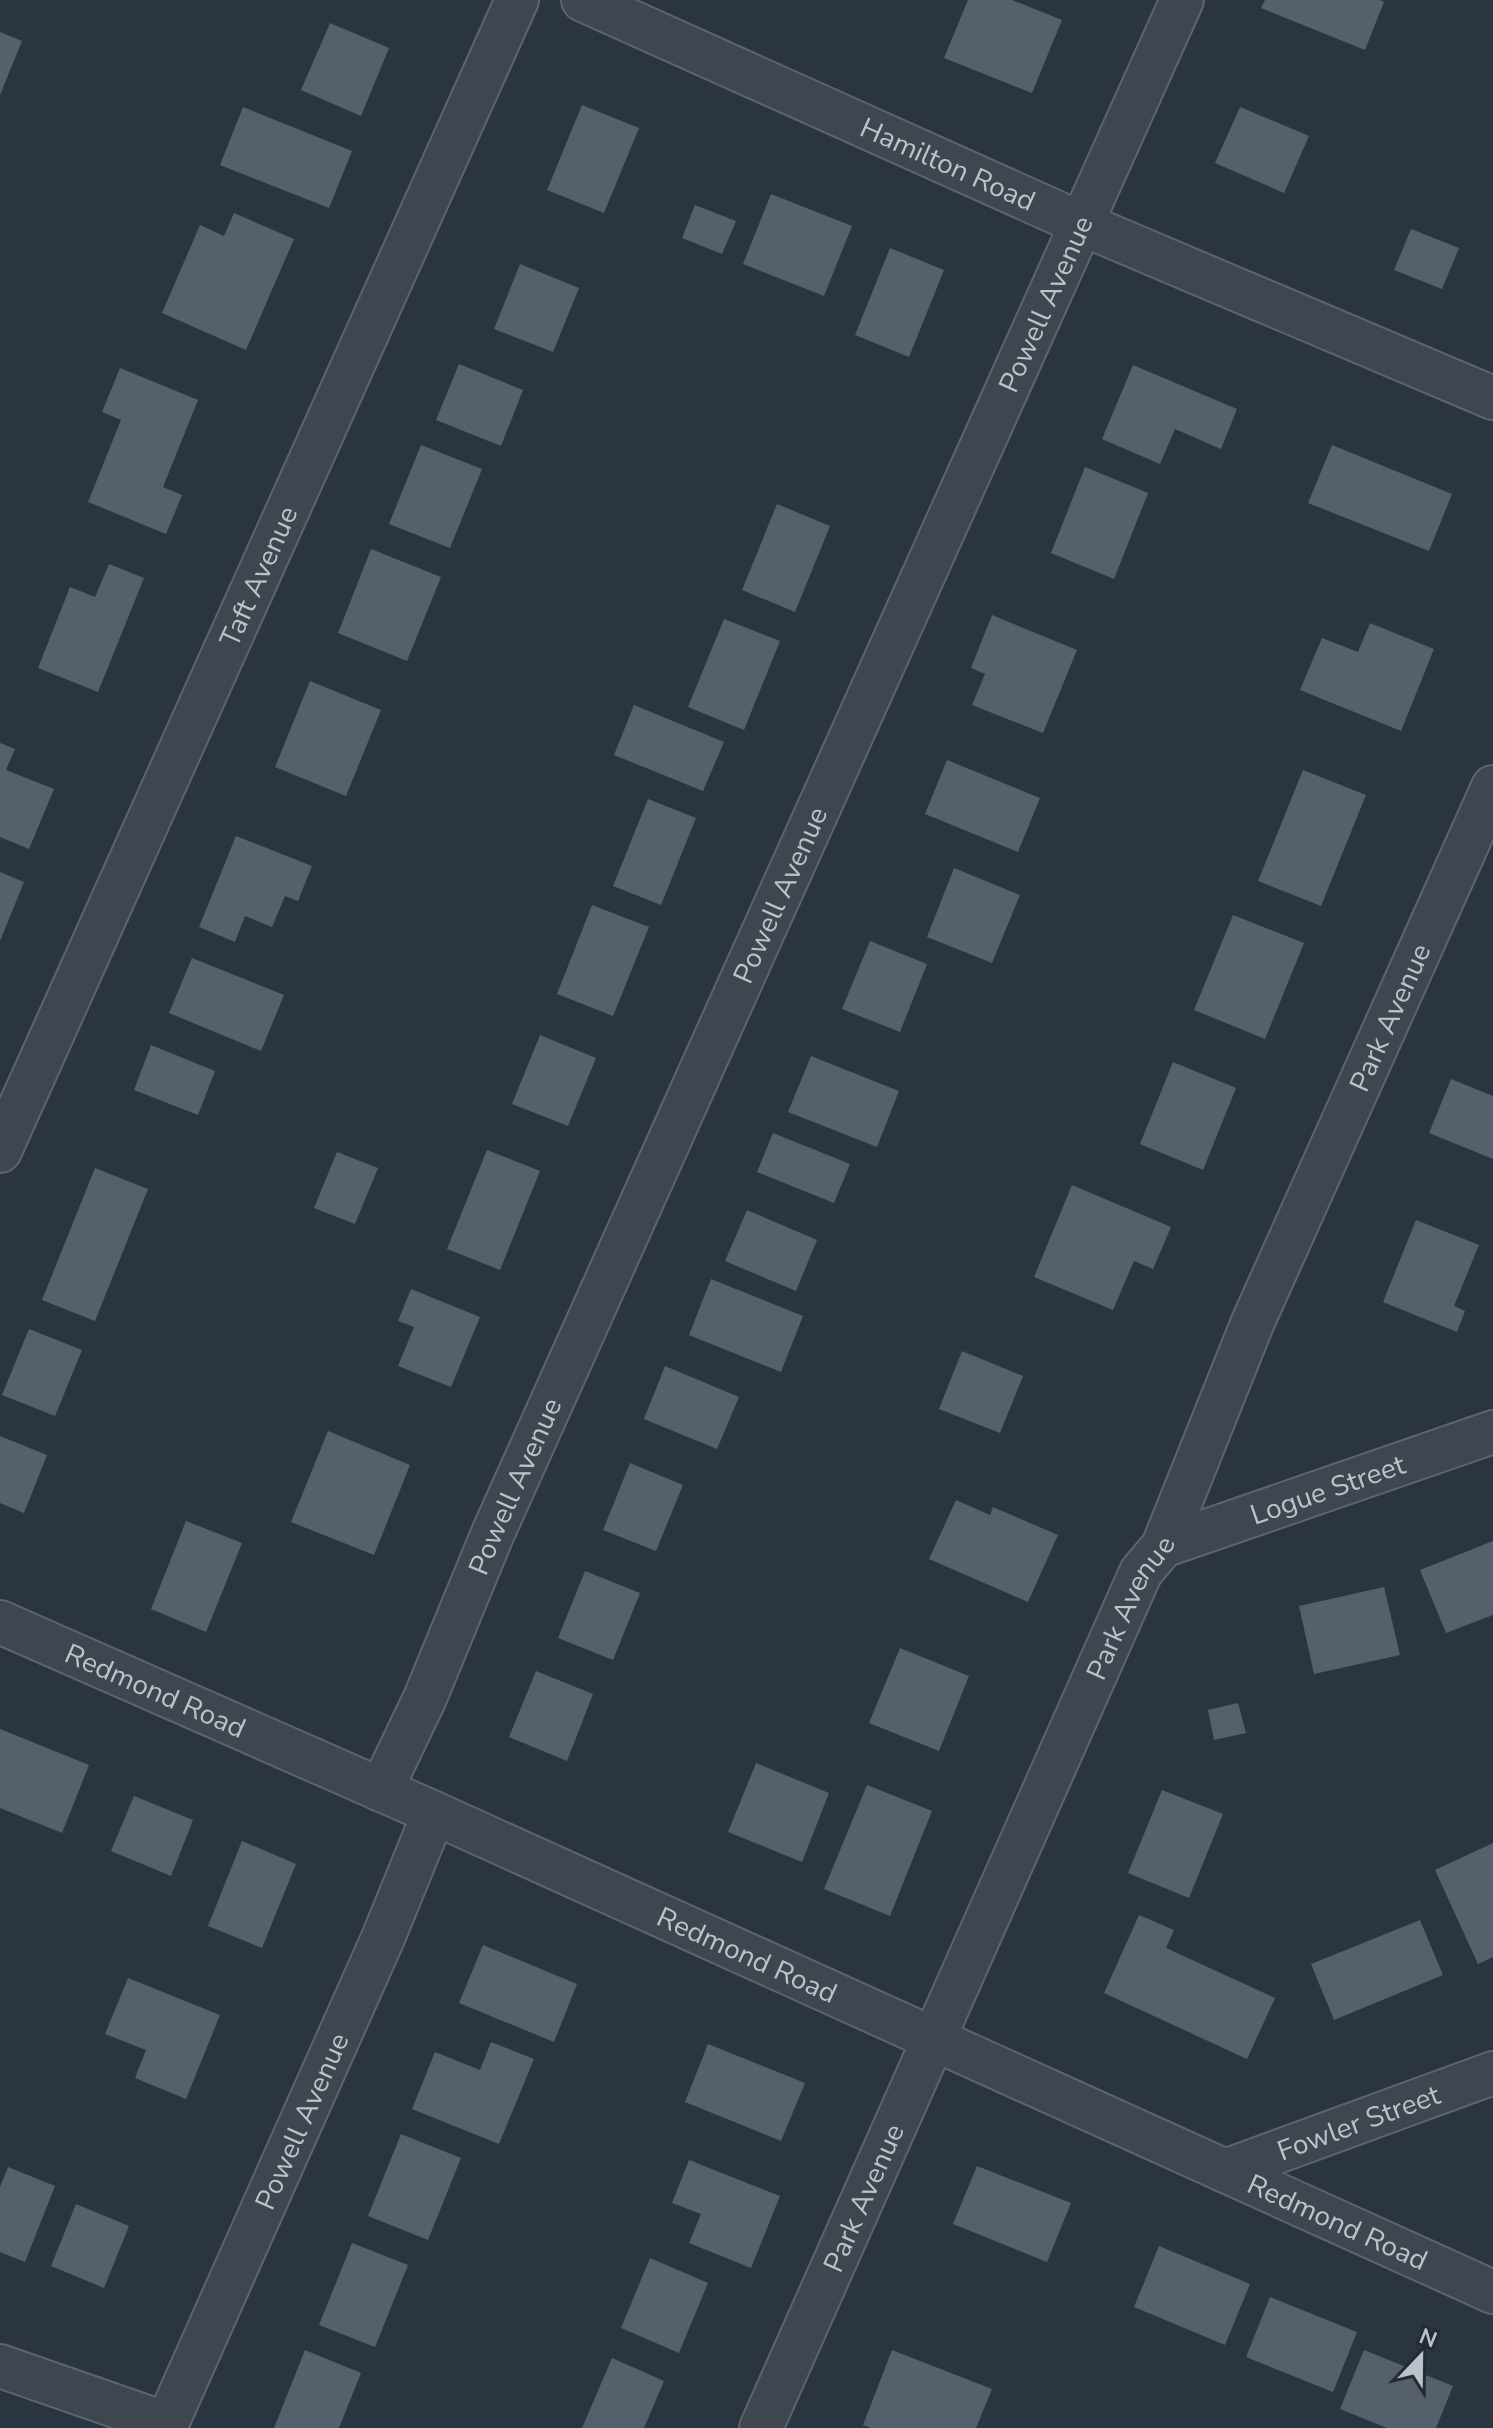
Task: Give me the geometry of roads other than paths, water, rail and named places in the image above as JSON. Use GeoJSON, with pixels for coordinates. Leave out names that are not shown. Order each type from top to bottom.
{"type":"FeatureCollection","features":[{"type":"Feature","properties":{"kind":"street","name":"Taft Avenue"},"geometry":{"type":"LineString","coordinates":[[0,1151],[517,0]]}},
{"type":"Feature","properties":{"kind":"street","name":"Hamilton Road"},"geometry":{"type":"LineString","coordinates":[[583,0],[1082,224],[1493,398]]}},
{"type":"Feature","properties":{"kind":"street","name":"Powell Avenue"},"geometry":{"type":"LineString","coordinates":[[381,1790],[425,1698],[493,1533],[1182,0]]}},
{"type":"Feature","properties":{"kind":"street","name":"Park Avenue"},"geometry":{"type":"LineString","coordinates":[[761,2428],[1141,1572],[1163,1546],[1252,1324],[1493,787]]}},
{"type":"Feature","properties":{"kind":"street","name":"Logue Street"},"geometry":{"type":"LineString","coordinates":[[1163,1546],[1493,1432]]}},
{"type":"Feature","properties":{"kind":"street","name":"Redmond Road"},"geometry":{"type":"LineString","coordinates":[[0,1622],[434,1813],[1493,2292]]}},
{"type":"Feature","properties":{"kind":"street","name":"Powell Avenue"},"geometry":{"type":"LineString","coordinates":[[166,2426],[383,1938],[434,1813]]}},
{"type":"Feature","properties":{"kind":"street","name":"Fowler Street"},"geometry":{"type":"LineString","coordinates":[[1225,2171],[1493,2073]]}},
{"type":"Feature","properties":{"kind":"street"},"geometry":{"type":"LineString","coordinates":[[0,2366],[166,2426]]}}]}
